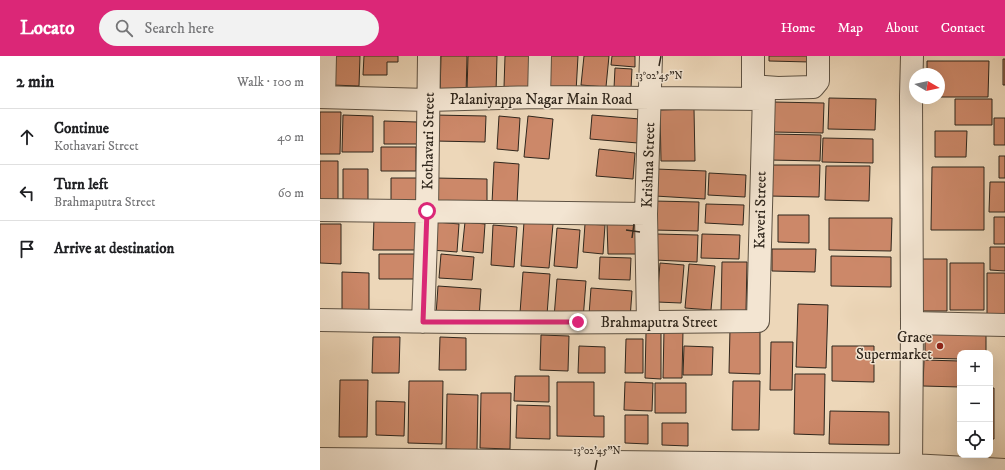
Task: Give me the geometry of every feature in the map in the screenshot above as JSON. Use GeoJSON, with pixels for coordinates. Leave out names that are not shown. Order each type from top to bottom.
{"type":"FeatureCollection","features":[{"type":"Feature","properties":{"kind":"street"},"geometry":{"type":"LineString","coordinates":[[322,97],[325,56]]}},
{"type":"Feature","properties":{"kind":"street","name":"Kothavari Street"},"geometry":{"type":"LineString","coordinates":[[423,322],[427,211],[429,56]]}},
{"type":"Feature","properties":{"kind":"street"},"geometry":{"type":"LineString","coordinates":[[540,56],[540,97]]}},
{"type":"Feature","properties":{"kind":"street","name":"Krishna Street"},"geometry":{"type":"LineString","coordinates":[[648,322],[646,214],[651,56]]}},
{"type":"Feature","properties":{"kind":"street","name":"Kaveri Street"},"geometry":{"type":"LineString","coordinates":[[753,56],[758,93],[758,321]]}},
{"type":"Feature","properties":{"kind":"street","name":"Palaniyappa Nagar Main Road"},"geometry":{"type":"LineString","coordinates":[[322,97],[428,100],[540,97],[650,98],[758,93],[778,88],[813,87],[818,81],[818,56]]}},
{"type":"Feature","properties":{"kind":"street"},"geometry":{"type":"LineString","coordinates":[[911,468],[912,56]]}},
{"type":"Feature","properties":{"kind":"street"},"geometry":{"type":"LineString","coordinates":[[320,210],[646,214]]}},
{"type":"Feature","properties":{"kind":"street","name":"Brahmaputra Street"},"geometry":{"type":"LineString","coordinates":[[320,320],[423,322],[758,321]]}},
{"type":"Feature","properties":{"kind":"street"},"geometry":{"type":"LineString","coordinates":[[912,324],[1005,325]]}},
{"type":"Feature","properties":{"kind":"street"},"geometry":{"type":"LineString","coordinates":[[320,459],[1005,470]]}},
{"type":"Feature","properties":{"kind":"building"},"geometry":{"type":"Polygon","coordinates":[[[332,56],[360,56],[359,86],[332,85],[332,56]]]}},
{"type":"Feature","properties":{"kind":"building"},"geometry":{"type":"Polygon","coordinates":[[[364,56],[398,56],[398,62],[387,62],[387,75],[363,75],[364,56]]]}},
{"type":"Feature","properties":{"kind":"building"},"geometry":{"type":"Polygon","coordinates":[[[441,56],[467,56],[466,95],[440,95],[441,56]]]}},
{"type":"Feature","properties":{"kind":"building"},"geometry":{"type":"Polygon","coordinates":[[[468,56],[497,56],[496,92],[467,91],[468,56]]]}},
{"type":"Feature","properties":{"kind":"building"},"geometry":{"type":"Polygon","coordinates":[[[505,56],[532,56],[531,88],[504,87],[505,56]]]}},
{"type":"Feature","properties":{"kind":"building"},"geometry":{"type":"Polygon","coordinates":[[[549,56],[578,56],[576,92],[547,90],[549,56]]]}},
{"type":"Feature","properties":{"kind":"building"},"geometry":{"type":"Polygon","coordinates":[[[584,56],[609,56],[606,87],[581,85],[584,56]]]}},
{"type":"Feature","properties":{"kind":"building"},"geometry":{"type":"Polygon","coordinates":[[[612,56],[635,56],[635,67],[611,65],[612,56]]]}},
{"type":"Feature","properties":{"kind":"building"},"geometry":{"type":"Polygon","coordinates":[[[769,56],[810,56],[810,62],[769,61],[769,56]]]}},
{"type":"Feature","properties":{"kind":"building"},"geometry":{"type":"Polygon","coordinates":[[[1003,59],[1005,59],[1005,85],[1003,85],[1003,59]]]}},
{"type":"Feature","properties":{"kind":"building"},"geometry":{"type":"Polygon","coordinates":[[[927,61],[989,61],[988,97],[945,97],[945,68],[927,68],[927,61]]]}},
{"type":"Feature","properties":{"kind":"building"},"geometry":{"type":"Polygon","coordinates":[[[615,68],[632,69],[631,89],[614,88],[615,68]]]}},
{"type":"Feature","properties":{"kind":"building"},"geometry":{"type":"Polygon","coordinates":[[[829,98],[876,99],[875,130],[828,129],[829,98]]]}},
{"type":"Feature","properties":{"kind":"building"},"geometry":{"type":"Polygon","coordinates":[[[955,99],[992,99],[992,125],[955,125],[955,99]]]}},
{"type":"Feature","properties":{"kind":"building"},"geometry":{"type":"Polygon","coordinates":[[[773,102],[824,103],[823,133],[773,132],[773,102]]]}},
{"type":"Feature","properties":{"kind":"building"},"geometry":{"type":"Polygon","coordinates":[[[694,109],[695,161],[661,161],[660,110],[694,109]]]}},
{"type":"Feature","properties":{"kind":"building"},"geometry":{"type":"Polygon","coordinates":[[[320,112],[341,112],[340,154],[320,154],[320,112]]]}},
{"type":"Feature","properties":{"kind":"building"},"geometry":{"type":"Polygon","coordinates":[[[343,115],[373,116],[373,152],[342,152],[343,115]]]}},
{"type":"Feature","properties":{"kind":"building"},"geometry":{"type":"Polygon","coordinates":[[[434,115],[486,116],[485,142],[434,141],[434,115]]]}},
{"type":"Feature","properties":{"kind":"building"},"geometry":{"type":"Polygon","coordinates":[[[592,115],[640,119],[638,143],[590,139],[592,115]]]}},
{"type":"Feature","properties":{"kind":"building"},"geometry":{"type":"Polygon","coordinates":[[[499,116],[520,118],[518,151],[497,149],[499,116]]]}},
{"type":"Feature","properties":{"kind":"building"},"geometry":{"type":"Polygon","coordinates":[[[528,116],[553,119],[549,159],[524,157],[528,116]]]}},
{"type":"Feature","properties":{"kind":"building"},"geometry":{"type":"Polygon","coordinates":[[[994,118],[1005,118],[1005,145],[994,145],[994,118]]]}},
{"type":"Feature","properties":{"kind":"building"},"geometry":{"type":"Polygon","coordinates":[[[384,121],[417,122],[417,144],[384,144],[384,121]]]}},
{"type":"Feature","properties":{"kind":"building"},"geometry":{"type":"Polygon","coordinates":[[[935,131],[967,131],[966,157],[935,157],[935,131]]]}},
{"type":"Feature","properties":{"kind":"building"},"geometry":{"type":"Polygon","coordinates":[[[770,134],[821,135],[820,161],[769,160],[770,134]]]}},
{"type":"Feature","properties":{"kind":"building"},"geometry":{"type":"Polygon","coordinates":[[[823,138],[873,139],[873,163],[822,162],[823,138]]]}},
{"type":"Feature","properties":{"kind":"building"},"geometry":{"type":"Polygon","coordinates":[[[381,147],[416,147],[416,171],[381,171],[381,147]]]}},
{"type":"Feature","properties":{"kind":"building"},"geometry":{"type":"Polygon","coordinates":[[[599,149],[635,153],[633,179],[596,176],[599,149]]]}},
{"type":"Feature","properties":{"kind":"building"},"geometry":{"type":"Polygon","coordinates":[[[999,156],[1005,156],[1005,178],[999,178],[999,156]]]}},
{"type":"Feature","properties":{"kind":"building"},"geometry":{"type":"Polygon","coordinates":[[[320,161],[338,161],[338,205],[320,205],[320,161]]]}},
{"type":"Feature","properties":{"kind":"building"},"geometry":{"type":"Polygon","coordinates":[[[494,162],[519,164],[517,204],[492,203],[494,162]]]}},
{"type":"Feature","properties":{"kind":"building"},"geometry":{"type":"Polygon","coordinates":[[[768,165],[820,165],[819,197],[768,196],[768,165]]]}},
{"type":"Feature","properties":{"kind":"building"},"geometry":{"type":"Polygon","coordinates":[[[826,166],[870,166],[869,201],[825,200],[826,166]]]}},
{"type":"Feature","properties":{"kind":"building"},"geometry":{"type":"Polygon","coordinates":[[[932,167],[984,167],[984,230],[931,230],[932,167]]]}},
{"type":"Feature","properties":{"kind":"building"},"geometry":{"type":"Polygon","coordinates":[[[343,169],[368,169],[368,201],[343,201],[343,169]]]}},
{"type":"Feature","properties":{"kind":"building"},"geometry":{"type":"Polygon","coordinates":[[[656,169],[706,171],[705,199],[655,196],[656,169]]]}},
{"type":"Feature","properties":{"kind":"building"},"geometry":{"type":"Polygon","coordinates":[[[709,173],[746,175],[745,197],[708,195],[709,173]]]}},
{"type":"Feature","properties":{"kind":"building"},"geometry":{"type":"Polygon","coordinates":[[[391,178],[418,178],[418,202],[391,202],[391,178]]]}},
{"type":"Feature","properties":{"kind":"building"},"geometry":{"type":"Polygon","coordinates":[[[435,178],[487,179],[487,206],[434,205],[435,178]]]}},
{"type":"Feature","properties":{"kind":"building"},"geometry":{"type":"Polygon","coordinates":[[[990,182],[1005,182],[1005,212],[989,212],[990,182]]]}},
{"type":"Feature","properties":{"kind":"building"},"geometry":{"type":"Polygon","coordinates":[[[654,201],[699,202],[698,231],[653,230],[654,201]]]}},
{"type":"Feature","properties":{"kind":"building"},"geometry":{"type":"Polygon","coordinates":[[[706,204],[744,205],[743,225],[705,223],[706,204]]]}},
{"type":"Feature","properties":{"kind":"building"},"geometry":{"type":"Polygon","coordinates":[[[778,215],[809,215],[809,243],[778,242],[778,215]]]}},
{"type":"Feature","properties":{"kind":"building"},"geometry":{"type":"Polygon","coordinates":[[[994,217],[1005,217],[1005,244],[994,244],[994,217]]]}},
{"type":"Feature","properties":{"kind":"building"},"geometry":{"type":"Polygon","coordinates":[[[374,218],[421,218],[420,250],[373,250],[374,218]]]}},
{"type":"Feature","properties":{"kind":"building"},"geometry":{"type":"Polygon","coordinates":[[[829,218],[892,218],[891,251],[829,250],[829,218]]]}},
{"type":"Feature","properties":{"kind":"building"},"geometry":{"type":"Polygon","coordinates":[[[437,222],[459,224],[457,252],[431,250],[437,222]]]}},
{"type":"Feature","properties":{"kind":"building"},"geometry":{"type":"Polygon","coordinates":[[[465,222],[485,224],[483,253],[462,251],[465,222]]]}},
{"type":"Feature","properties":{"kind":"building"},"geometry":{"type":"Polygon","coordinates":[[[524,222],[553,224],[549,268],[521,266],[524,222]]]}},
{"type":"Feature","properties":{"kind":"building"},"geometry":{"type":"Polygon","coordinates":[[[320,224],[341,224],[341,264],[320,263],[320,224]]]}},
{"type":"Feature","properties":{"kind":"building"},"geometry":{"type":"Polygon","coordinates":[[[585,224],[605,225],[603,254],[583,252],[585,224]]]}},
{"type":"Feature","properties":{"kind":"building"},"geometry":{"type":"Polygon","coordinates":[[[607,224],[637,224],[637,254],[608,254],[607,224]]]}},
{"type":"Feature","properties":{"kind":"building"},"geometry":{"type":"Polygon","coordinates":[[[493,225],[517,227],[514,267],[491,265],[493,225]]]}},
{"type":"Feature","properties":{"kind":"building"},"geometry":{"type":"Polygon","coordinates":[[[557,228],[580,230],[577,268],[554,266],[557,228]]]}},
{"type":"Feature","properties":{"kind":"building"},"geometry":{"type":"Polygon","coordinates":[[[656,234],[698,235],[697,262],[655,260],[656,234]]]}},
{"type":"Feature","properties":{"kind":"building"},"geometry":{"type":"Polygon","coordinates":[[[702,234],[740,235],[739,259],[701,258],[702,234]]]}},
{"type":"Feature","properties":{"kind":"building"},"geometry":{"type":"Polygon","coordinates":[[[990,247],[1005,247],[1005,271],[990,270],[990,247]]]}},
{"type":"Feature","properties":{"kind":"building"},"geometry":{"type":"Polygon","coordinates":[[[772,249],[816,249],[815,272],[772,271],[772,249]]]}},
{"type":"Feature","properties":{"kind":"building"},"geometry":{"type":"Polygon","coordinates":[[[379,254],[417,254],[416,279],[379,279],[379,254]]]}},
{"type":"Feature","properties":{"kind":"building"},"geometry":{"type":"Polygon","coordinates":[[[441,254],[474,257],[472,280],[439,278],[441,254]]]}},
{"type":"Feature","properties":{"kind":"building"},"geometry":{"type":"Polygon","coordinates":[[[831,256],[891,257],[891,287],[831,286],[831,256]]]}},
{"type":"Feature","properties":{"kind":"building"},"geometry":{"type":"Polygon","coordinates":[[[600,257],[631,258],[630,280],[599,279],[600,257]]]}},
{"type":"Feature","properties":{"kind":"building"},"geometry":{"type":"Polygon","coordinates":[[[921,259],[947,259],[947,311],[921,311],[921,259]]]}},
{"type":"Feature","properties":{"kind":"building"},"geometry":{"type":"Polygon","coordinates":[[[722,262],[747,262],[746,311],[721,311],[722,262]]]}},
{"type":"Feature","properties":{"kind":"building"},"geometry":{"type":"Polygon","coordinates":[[[660,263],[684,265],[681,303],[657,302],[660,263]]]}},
{"type":"Feature","properties":{"kind":"building"},"geometry":{"type":"Polygon","coordinates":[[[950,263],[984,263],[984,310],[950,310],[950,263]]]}},
{"type":"Feature","properties":{"kind":"building"},"geometry":{"type":"Polygon","coordinates":[[[689,264],[715,266],[711,310],[685,308],[689,264]]]}},
{"type":"Feature","properties":{"kind":"building"},"geometry":{"type":"Polygon","coordinates":[[[342,272],[369,273],[369,314],[342,313],[342,272]]]}},
{"type":"Feature","properties":{"kind":"building"},"geometry":{"type":"Polygon","coordinates":[[[523,272],[550,274],[547,315],[520,313],[523,272]]]}},
{"type":"Feature","properties":{"kind":"building"},"geometry":{"type":"Polygon","coordinates":[[[987,273],[1005,273],[1005,316],[987,316],[987,273]]]}},
{"type":"Feature","properties":{"kind":"building"},"geometry":{"type":"Polygon","coordinates":[[[557,279],[586,281],[583,320],[554,318],[557,279]]]}},
{"type":"Feature","properties":{"kind":"building"},"geometry":{"type":"Polygon","coordinates":[[[438,286],[481,289],[479,318],[436,315],[438,286]]]}},
{"type":"Feature","properties":{"kind":"building"},"geometry":{"type":"Polygon","coordinates":[[[591,288],[632,291],[630,319],[589,315],[591,288]]]}},
{"type":"Feature","properties":{"kind":"building"},"geometry":{"type":"Polygon","coordinates":[[[798,304],[828,305],[826,368],[796,367],[798,304]]]}},
{"type":"Feature","properties":{"kind":"building"},"geometry":{"type":"Polygon","coordinates":[[[730,329],[760,329],[760,374],[729,373],[730,329]]]}},
{"type":"Feature","properties":{"kind":"building"},"geometry":{"type":"Polygon","coordinates":[[[664,330],[683,331],[682,378],[663,378],[664,330]]]}},
{"type":"Feature","properties":{"kind":"building"},"geometry":{"type":"Polygon","coordinates":[[[646,333],[661,333],[661,379],[645,378],[646,333]]]}},
{"type":"Feature","properties":{"kind":"building"},"geometry":{"type":"Polygon","coordinates":[[[925,333],[986,334],[986,350],[957,350],[957,359],[925,358],[925,333]]]}},
{"type":"Feature","properties":{"kind":"building"},"geometry":{"type":"Polygon","coordinates":[[[541,335],[569,336],[568,371],[540,370],[541,335]]]}},
{"type":"Feature","properties":{"kind":"building"},"geometry":{"type":"Polygon","coordinates":[[[373,337],[400,337],[399,373],[372,373],[373,337]]]}},
{"type":"Feature","properties":{"kind":"building"},"geometry":{"type":"Polygon","coordinates":[[[440,337],[466,338],[466,370],[439,370],[440,337]]]}},
{"type":"Feature","properties":{"kind":"building"},"geometry":{"type":"Polygon","coordinates":[[[626,339],[643,339],[643,373],[625,373],[626,339]]]}},
{"type":"Feature","properties":{"kind":"building"},"geometry":{"type":"Polygon","coordinates":[[[771,342],[793,342],[792,390],[770,390],[771,342]]]}},
{"type":"Feature","properties":{"kind":"building"},"geometry":{"type":"Polygon","coordinates":[[[579,346],[605,347],[605,373],[578,373],[579,346]]]}},
{"type":"Feature","properties":{"kind":"building"},"geometry":{"type":"Polygon","coordinates":[[[684,346],[713,347],[712,375],[683,375],[684,346]]]}},
{"type":"Feature","properties":{"kind":"building"},"geometry":{"type":"Polygon","coordinates":[[[832,346],[874,346],[874,382],[832,381],[832,346]]]}},
{"type":"Feature","properties":{"kind":"building"},"geometry":{"type":"Polygon","coordinates":[[[924,360],[957,361],[957,387],[923,386],[924,360]]]}},
{"type":"Feature","properties":{"kind":"building"},"geometry":{"type":"Polygon","coordinates":[[[795,374],[825,374],[824,435],[794,434],[795,374]]]}},
{"type":"Feature","properties":{"kind":"building"},"geometry":{"type":"Polygon","coordinates":[[[515,376],[549,376],[549,402],[514,401],[515,376]]]}},
{"type":"Feature","properties":{"kind":"building"},"geometry":{"type":"Polygon","coordinates":[[[340,380],[368,380],[367,437],[339,437],[340,380]]]}},
{"type":"Feature","properties":{"kind":"building"},"geometry":{"type":"Polygon","coordinates":[[[409,381],[443,381],[442,444],[408,443],[409,381]]]}},
{"type":"Feature","properties":{"kind":"building"},"geometry":{"type":"Polygon","coordinates":[[[733,381],[760,381],[759,430],[732,430],[733,381]]]}},
{"type":"Feature","properties":{"kind":"building"},"geometry":{"type":"Polygon","coordinates":[[[557,382],[594,382],[594,416],[604,416],[604,437],[557,436],[557,382]]]}},
{"type":"Feature","properties":{"kind":"building"},"geometry":{"type":"Polygon","coordinates":[[[625,382],[653,383],[652,411],[624,410],[625,382]]]}},
{"type":"Feature","properties":{"kind":"building"},"geometry":{"type":"Polygon","coordinates":[[[655,383],[686,383],[686,413],[655,413],[655,383]]]}},
{"type":"Feature","properties":{"kind":"building"},"geometry":{"type":"Polygon","coordinates":[[[993,388],[994,388],[993,439],[993,388]]]}},
{"type":"Feature","properties":{"kind":"building"},"geometry":{"type":"Polygon","coordinates":[[[481,393],[511,393],[510,449],[480,448],[481,393]]]}},
{"type":"Feature","properties":{"kind":"building"},"geometry":{"type":"Polygon","coordinates":[[[447,394],[478,395],[477,450],[446,449],[447,394]]]}},
{"type":"Feature","properties":{"kind":"building"},"geometry":{"type":"Polygon","coordinates":[[[376,401],[405,402],[404,436],[376,435],[376,401]]]}},
{"type":"Feature","properties":{"kind":"building"},"geometry":{"type":"Polygon","coordinates":[[[517,405],[550,406],[550,439],[516,438],[517,405]]]}},
{"type":"Feature","properties":{"kind":"building"},"geometry":{"type":"Polygon","coordinates":[[[830,411],[889,412],[889,445],[829,444],[830,411]]]}},
{"type":"Feature","properties":{"kind":"building"},"geometry":{"type":"Polygon","coordinates":[[[625,415],[648,415],[648,444],[625,443],[625,415]]]}},
{"type":"Feature","properties":{"kind":"building"},"geometry":{"type":"Polygon","coordinates":[[[662,423],[688,423],[688,446],[662,445],[662,423]]]}},
{"type":"Feature","properties":{"kind":"place","name":"Grace Supermarket"},"geometry":{"type":"Point","coordinates":[940,346]}},
{"type":"Feature","properties":{"kind":"route"},"geometry":{"type":"LineString","coordinates":[[427,211],[423,322],[578,322]]}}]}
